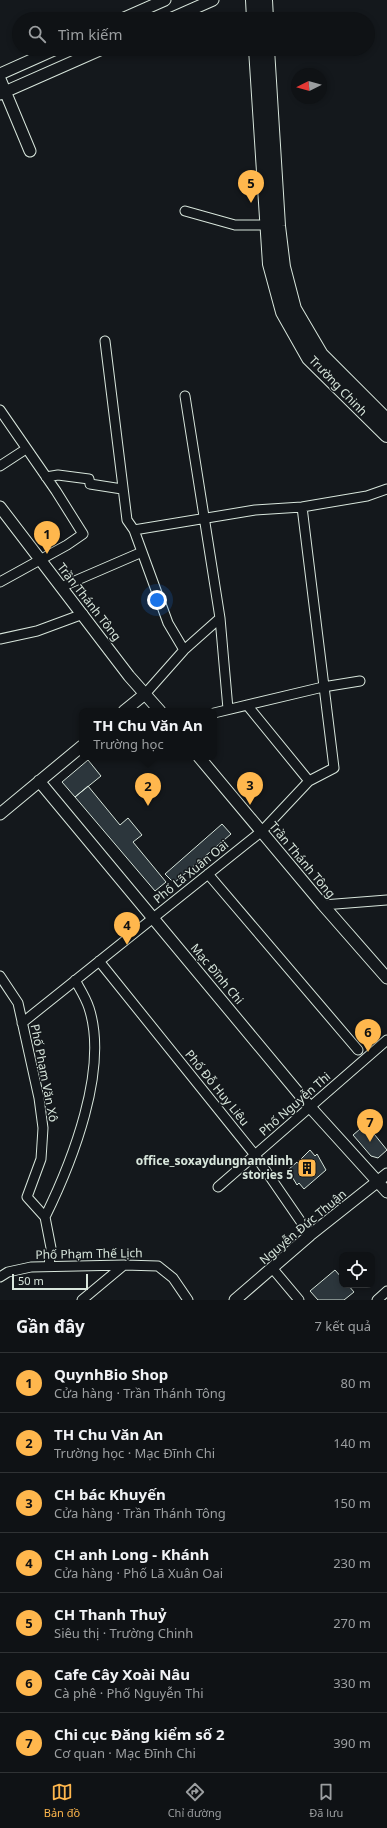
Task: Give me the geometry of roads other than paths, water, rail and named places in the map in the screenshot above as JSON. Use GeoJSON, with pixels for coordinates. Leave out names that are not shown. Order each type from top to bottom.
{"type":"FeatureCollection","features":[{"type":"Feature","properties":{"kind":"main road"},"geometry":{"type":"LineString","coordinates":[[253,0],[254,12]]}},
{"type":"Feature","properties":{"kind":"main road"},"geometry":{"type":"LineString","coordinates":[[264,0],[265,12]]}},
{"type":"Feature","properties":{"kind":"main road","name":"Trường Chinh"},"geometry":{"type":"LineString","coordinates":[[256,56],[266,225],[270,264],[283,312],[309,358],[387,435]]}},
{"type":"Feature","properties":{"kind":"main road","name":"Trường Chinh"},"geometry":{"type":"LineString","coordinates":[[267,56],[278,226],[283,267],[294,309],[321,355],[387,421]]}},
{"type":"Feature","properties":{"kind":"street"},"geometry":{"type":"LineString","coordinates":[[138,12],[165,0]]}},
{"type":"Feature","properties":{"kind":"street"},"geometry":{"type":"LineString","coordinates":[[186,12],[213,0]]}},
{"type":"Feature","properties":{"kind":"street"},"geometry":{"type":"LineString","coordinates":[[0,74],[40,56]]}},
{"type":"Feature","properties":{"kind":"street"},"geometry":{"type":"LineString","coordinates":[[3,93],[86,56]]}},
{"type":"Feature","properties":{"kind":"street"},"geometry":{"type":"LineString","coordinates":[[0,79],[3,93],[30,151]]}},
{"type":"Feature","properties":{"kind":"street"},"geometry":{"type":"LineString","coordinates":[[185,211],[235,225],[266,225]]}},
{"type":"Feature","properties":{"kind":"street"},"geometry":{"type":"LineString","coordinates":[[105,342],[127,520],[134,530],[168,623],[184,650]]}},
{"type":"Feature","properties":{"kind":"street"},"geometry":{"type":"LineString","coordinates":[[185,396],[220,618],[228,710]]}},
{"type":"Feature","properties":{"kind":"street"},"geometry":{"type":"LineString","coordinates":[[0,410],[46,476],[83,534],[67,545],[3,581],[0,571]]}},
{"type":"Feature","properties":{"kind":"street"},"geometry":{"type":"LineString","coordinates":[[0,466],[26,449]]}},
{"type":"Feature","properties":{"kind":"street"},"geometry":{"type":"LineString","coordinates":[[46,476],[58,475],[89,478],[90,484],[122,489]]}},
{"type":"Feature","properties":{"kind":"street"},"geometry":{"type":"LineString","coordinates":[[134,530],[255,510],[302,507],[367,496],[387,489]]}},
{"type":"Feature","properties":{"kind":"street","name":"Trần Thánh Tông"},"geometry":{"type":"LineString","coordinates":[[0,507],[129,676],[157,708]]}},
{"type":"Feature","properties":{"kind":"street"},"geometry":{"type":"LineString","coordinates":[[302,507],[323,687]]}},
{"type":"Feature","properties":{"kind":"street"},"geometry":{"type":"LineString","coordinates":[[61,587],[142,552]]}},
{"type":"Feature","properties":{"kind":"street"},"geometry":{"type":"LineString","coordinates":[[0,639],[37,631],[83,614]]}},
{"type":"Feature","properties":{"kind":"street"},"geometry":{"type":"LineString","coordinates":[[128,708],[145,694],[184,650],[220,618]]}},
{"type":"Feature","properties":{"kind":"street"},"geometry":{"type":"LineString","coordinates":[[217,712],[323,687],[360,681]]}},
{"type":"Feature","properties":{"kind":"street","name":"Phố Lã Xuân Oai"},"geometry":{"type":"LineString","coordinates":[[22,1022],[262,831],[309,781],[334,768],[323,687]]}},
{"type":"Feature","properties":{"kind":"street"},"geometry":{"type":"LineString","coordinates":[[247,705],[309,781]]}},
{"type":"Feature","properties":{"kind":"street"},"geometry":{"type":"LineString","coordinates":[[0,814],[79,748]]}},
{"type":"Feature","properties":{"kind":"street","name":"Trần Thánh Tông"},"geometry":{"type":"LineString","coordinates":[[202,760],[323,905],[387,978]]}},
{"type":"Feature","properties":{"kind":"street","name":"Mạc Đĩnh Chi"},"geometry":{"type":"LineString","coordinates":[[39,781],[154,917],[310,1107],[387,1192]]}},
{"type":"Feature","properties":{"kind":"street"},"geometry":{"type":"LineString","coordinates":[[208,874],[358,1050]]}},
{"type":"Feature","properties":{"kind":"street"},"geometry":{"type":"LineString","coordinates":[[323,905],[387,900]]}},
{"type":"Feature","properties":{"kind":"street","name":"Phố Đỗ Huy Liêu"},"geometry":{"type":"LineString","coordinates":[[100,961],[255,1155],[310,1235]]}},
{"type":"Feature","properties":{"kind":"street","name":"Phố Phạm Văn Xô"},"geometry":{"type":"LineString","coordinates":[[0,978],[18,1003],[39,1098],[43,1128],[41,1159],[27,1197],[45,1217]]}},
{"type":"Feature","properties":{"kind":"street"},"geometry":{"type":"LineString","coordinates":[[49,1266],[50,1248],[45,1217],[62,1181],[80,1130],[91,1087],[94,1060],[92,1026],[89,1008],[75,980]]}},
{"type":"Feature","properties":{"kind":"street","name":"Phố Nguyễn Thi"},"geometry":{"type":"LineString","coordinates":[[218,1187],[387,1040]]}},
{"type":"Feature","properties":{"kind":"street","name":"Nguyễn Đức Thuận"},"geometry":{"type":"LineString","coordinates":[[235,1300],[273,1269],[310,1235],[387,1174]]}},
{"type":"Feature","properties":{"kind":"street"},"geometry":{"type":"LineString","coordinates":[[82,1300],[124,1265]]}},
{"type":"Feature","properties":{"kind":"street","name":"Phố Phạm Thế Lịch"},"geometry":{"type":"LineString","coordinates":[[0,1277],[8,1272],[31,1267],[124,1265],[158,1266],[173,1278],[188,1300]]}},
{"type":"Feature","properties":{"kind":"street"},"geometry":{"type":"LineString","coordinates":[[273,1269],[299,1300]]}},
{"type":"Feature","properties":{"kind":"street"},"geometry":{"type":"LineString","coordinates":[[377,1300],[387,1291]]}},
{"type":"Feature","properties":{"kind":"place","name":"CH Thanh Thuỷ"},"geometry":{"type":"Point","coordinates":[251,203]}},
{"type":"Feature","properties":{"kind":"place","name":"QuynhBio Shop"},"geometry":{"type":"Point","coordinates":[47,554]}},
{"type":"Feature","properties":{"kind":"place","name":"CH bác Khuyến"},"geometry":{"type":"Point","coordinates":[250,805]}},
{"type":"Feature","properties":{"kind":"place","name":"TH Chu Văn An"},"geometry":{"type":"Point","coordinates":[148,806]}},
{"type":"Feature","properties":{"kind":"place","name":"CH anh Long - Khánh"},"geometry":{"type":"Point","coordinates":[127,945]}},
{"type":"Feature","properties":{"kind":"place","name":"Cafe Cây Xoài Nâu"},"geometry":{"type":"Point","coordinates":[368,1052]}},
{"type":"Feature","properties":{"kind":"place","name":"Chi cục Đăng kiểm số 2"},"geometry":{"type":"Point","coordinates":[370,1142]}},
{"type":"Feature","properties":{"kind":"place","name":"office_soxaydungnamdinh stories 5"},"geometry":{"type":"Point","coordinates":[307,1168]}}]}
